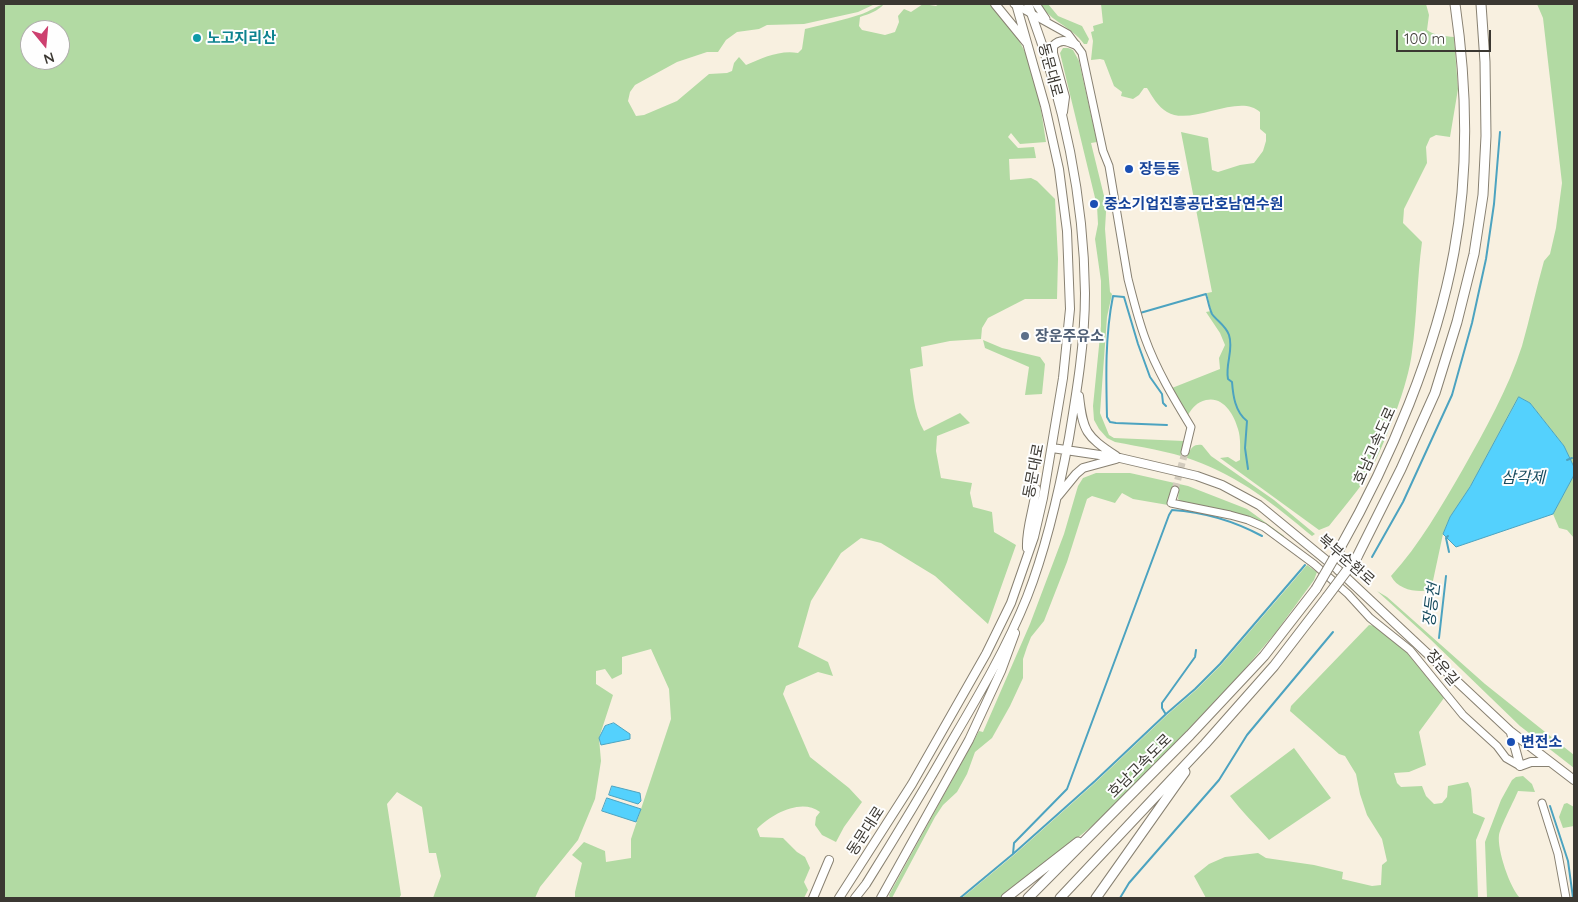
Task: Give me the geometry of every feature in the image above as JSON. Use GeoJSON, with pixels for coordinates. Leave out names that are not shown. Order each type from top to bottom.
{"type":"FeatureCollection","features":[{"type":"Feature","properties":{"kind":"highway","name":"호남고속도로"},"geometry":{"type":"LineString","coordinates":[[1028,898],[1190,736],[1264,656],[1316,589],[1361,511],[1414,390],[1439,316],[1454,252],[1461,201],[1465,138],[1462,70],[1455,4]]}},
{"type":"Feature","properties":{"kind":"highway","name":"호남고속도로"},"geometry":{"type":"LineString","coordinates":[[1060,898],[1205,744],[1274,666],[1357,557],[1396,477],[1435,393],[1458,322],[1474,254],[1483,195],[1486,136],[1485,62],[1481,4]]}},
{"type":"Feature","properties":{"kind":"highway","name":"호남고속도로"},"geometry":{"type":"LineString","coordinates":[[1096,898],[1205,744]]}},
{"type":"Feature","properties":{"kind":"highway","name":"호남고속도로"},"geometry":{"type":"LineString","coordinates":[[1006,898],[1111,815]]}},
{"type":"Feature","properties":{"kind":"main road"},"geometry":{"type":"LineString","coordinates":[[995,4],[1029,45]]}},
{"type":"Feature","properties":{"kind":"main road","name":"동문대로"},"geometry":{"type":"LineString","coordinates":[[838,898],[912,784],[972,681],[1011,602],[1034,537],[1043,498],[1063,378],[1070,309],[1067,231],[1059,169],[1045,106],[1029,45],[1015,4]]}},
{"type":"Feature","properties":{"kind":"main road","name":"동문대로"},"geometry":{"type":"LineString","coordinates":[[855,898],[866,884],[975,703],[1000,656],[1035,574],[1057,498],[1078,386],[1084,300],[1080,207],[1072,157],[1062,114],[1028,4]]}},
{"type":"Feature","properties":{"kind":"main road"},"geometry":{"type":"LineString","coordinates":[[1062,114],[1065,97],[1053,53],[1053,46],[1057,42],[1064,40],[1076,44]]}},
{"type":"Feature","properties":{"kind":"main road"},"geometry":{"type":"LineString","coordinates":[[1078,386],[1083,424],[1087,433],[1098,444],[1120,458]]}},
{"type":"Feature","properties":{"kind":"main road","name":"북부순환로"},"geometry":{"type":"LineString","coordinates":[[1052,448],[1120,458],[1197,476],[1222,485],[1259,505],[1337,569],[1510,731],[1574,780]]}},
{"type":"Feature","properties":{"kind":"main road"},"geometry":{"type":"LineString","coordinates":[[1057,498],[1083,468],[1120,458]]}},
{"type":"Feature","properties":{"kind":"main road"},"geometry":{"type":"LineString","coordinates":[[1028,553],[1027,536],[1034,508],[1036,489]]}},
{"type":"Feature","properties":{"kind":"main road"},"geometry":{"type":"LineString","coordinates":[[881,898],[978,723],[1001,672],[1018,624],[1021,609]]}},
{"type":"Feature","properties":{"kind":"main road"},"geometry":{"type":"LineString","coordinates":[[1510,731],[1520,766],[1531,762],[1549,762]]}},
{"type":"Feature","properties":{"kind":"main road"},"geometry":{"type":"LineString","coordinates":[[813,898],[829,860]]}},
{"type":"Feature","properties":{"kind":"street","name":"동문대로"},"geometry":{"type":"LineString","coordinates":[[1015,4],[1031,13]]}},
{"type":"Feature","properties":{"kind":"street"},"geometry":{"type":"LineString","coordinates":[[1036,4],[1049,23]]}},
{"type":"Feature","properties":{"kind":"street"},"geometry":{"type":"LineString","coordinates":[[1031,13],[1068,34],[1082,52],[1103,151],[1109,166],[1128,279],[1144,337],[1163,379],[1191,427],[1185,452]]}},
{"type":"Feature","properties":{"kind":"street","name":"장운길"},"geometry":{"type":"LineString","coordinates":[[1175,490],[1171,503],[1230,514],[1248,520],[1264,528],[1314,564],[1348,594],[1370,618],[1410,650],[1463,715],[1506,758],[1520,766]]}},
{"type":"Feature","properties":{"kind":"street"},"geometry":{"type":"LineString","coordinates":[[1542,803],[1558,854],[1566,898]]}},
{"type":"Feature","properties":{"kind":"green space"},"geometry":{"type":"Polygon","coordinates":[[[4,4],[875,4],[858,12],[804,24],[767,25],[759,29],[737,32],[726,40],[718,52],[707,52],[677,62],[635,85],[630,92],[628,101],[636,116],[644,115],[677,101],[709,74],[732,71],[734,63],[739,57],[746,65],[778,54],[798,53],[802,49],[805,29],[862,14],[884,4],[860,17],[859,26],[862,30],[885,35],[895,32],[899,22],[898,16],[904,9],[911,12],[923,4],[936,6],[939,4],[992,4],[1013,31],[1023,48],[1032,69],[1038,94],[1046,142],[1020,144],[1011,133],[1008,137],[1018,148],[1034,147],[1036,158],[1009,159],[1010,180],[1031,178],[1037,181],[1055,199],[1058,259],[1057,299],[1025,299],[988,318],[982,328],[981,339],[950,341],[921,347],[923,366],[910,369],[916,409],[924,431],[960,413],[970,423],[937,436],[936,451],[941,478],[972,483],[970,493],[973,507],[992,512],[994,532],[1016,545],[988,624],[935,576],[881,543],[861,538],[841,553],[811,601],[798,647],[828,662],[833,676],[818,672],[786,686],[783,694],[810,757],[849,788],[862,802],[836,842],[822,835],[815,825],[816,817],[820,812],[812,808],[796,807],[779,813],[757,829],[760,837],[783,838],[805,857],[810,868],[804,882],[808,890],[804,898],[575,898],[582,863],[572,855],[584,842],[605,851],[606,862],[631,858],[631,839],[671,719],[669,689],[651,649],[622,657],[622,674],[612,679],[605,669],[596,671],[596,684],[613,695],[599,738],[601,761],[595,799],[578,840],[540,887],[535,898],[433,898],[441,876],[436,853],[429,853],[422,807],[397,792],[387,804],[401,895],[399,898],[4,898],[4,4]]]}},
{"type":"Feature","properties":{"kind":"green space"},"geometry":{"type":"Polygon","coordinates":[[[1040,4],[1048,4],[1058,16],[1082,26],[1089,39],[1087,44],[1084,44],[1040,4]]]}},
{"type":"Feature","properties":{"kind":"green space"},"geometry":{"type":"Polygon","coordinates":[[[1101,4],[1426,4],[1429,15],[1427,30],[1437,35],[1454,37],[1458,89],[1450,137],[1436,135],[1430,138],[1426,147],[1427,163],[1404,209],[1403,223],[1422,242],[1410,365],[1402,395],[1372,468],[1329,526],[1319,530],[1220,458],[1228,457],[1236,462],[1240,460],[1238,429],[1231,412],[1223,403],[1212,399],[1200,402],[1188,415],[1172,388],[1220,369],[1219,358],[1225,345],[1220,333],[1206,312],[1211,311],[1207,293],[1212,292],[1181,132],[1208,138],[1212,170],[1218,172],[1254,163],[1263,151],[1266,141],[1266,134],[1260,129],[1260,112],[1251,107],[1240,106],[1189,116],[1177,115],[1167,112],[1161,107],[1147,88],[1144,88],[1133,99],[1121,96],[1122,92],[1114,86],[1104,60],[1091,60],[1093,41],[1091,32],[1094,31],[1093,26],[1103,23],[1101,4]]]}},
{"type":"Feature","properties":{"kind":"green space"},"geometry":{"type":"Polygon","coordinates":[[[1537,4],[1574,4],[1574,467],[1564,446],[1530,403],[1519,397],[1470,487],[1450,517],[1443,534],[1431,590],[1408,589],[1398,585],[1391,576],[1421,538],[1438,511],[1496,409],[1522,346],[1544,261],[1550,254],[1556,228],[1562,183],[1543,18],[1537,4]]]}},
{"type":"Feature","properties":{"kind":"green space"},"geometry":{"type":"Polygon","coordinates":[[[1063,48],[1073,50],[1079,61],[1097,142],[1091,143],[1105,200],[1105,229],[1110,292],[1112,294],[1107,317],[1100,413],[1109,435],[1114,438],[1184,441],[1182,451],[1188,454],[1197,445],[1202,445],[1211,456],[1274,500],[1315,534],[1312,536],[1271,503],[1226,474],[1184,457],[1115,442],[1107,438],[1094,420],[1093,406],[1101,326],[1101,281],[1095,239],[1098,224],[1097,206],[1060,53],[1063,48]]]}},
{"type":"Feature","properties":{"kind":"green space"},"geometry":{"type":"Polygon","coordinates":[[[983,340],[1002,348],[1040,357],[1045,364],[1042,394],[1025,395],[1029,367],[985,348],[983,340]]]}},
{"type":"Feature","properties":{"kind":"green space"},"geometry":{"type":"Polygon","coordinates":[[[1096,473],[1130,473],[1188,486],[1247,509],[1284,536],[1283,538],[1248,518],[1181,501],[1178,499],[1179,490],[1172,489],[1168,505],[1133,499],[1122,493],[1115,503],[1092,496],[1087,499],[1067,562],[1044,621],[1031,637],[1027,647],[1023,659],[1023,678],[1010,706],[992,738],[975,752],[967,774],[957,792],[943,805],[935,817],[892,898],[890,898],[889,895],[979,731],[983,732],[1030,624],[1064,534],[1078,486],[1083,478],[1096,473]]]}},
{"type":"Feature","properties":{"kind":"green space"},"geometry":{"type":"Polygon","coordinates":[[[1574,475],[1574,538],[1567,530],[1559,528],[1553,514],[1574,475]]]}},
{"type":"Feature","properties":{"kind":"green space"},"geometry":{"type":"Polygon","coordinates":[[[1307,565],[1317,572],[1314,580],[1276,632],[1244,670],[1135,786],[1091,827],[1003,898],[962,898],[1014,855],[1196,690],[1221,665],[1307,565]]]}},
{"type":"Feature","properties":{"kind":"green space"},"geometry":{"type":"Polygon","coordinates":[[[1377,591],[1387,597],[1485,684],[1574,755],[1574,768],[1520,726],[1377,591]]]}},
{"type":"Feature","properties":{"kind":"green space"},"geometry":{"type":"Polygon","coordinates":[[[1369,625],[1376,626],[1407,653],[1444,698],[1419,732],[1426,765],[1409,772],[1394,773],[1397,783],[1401,787],[1422,786],[1426,796],[1434,804],[1442,803],[1447,797],[1448,786],[1468,782],[1471,789],[1473,813],[1485,818],[1476,840],[1478,898],[1206,898],[1194,876],[1209,864],[1225,857],[1258,853],[1266,858],[1314,865],[1343,872],[1342,879],[1372,886],[1381,885],[1382,865],[1387,861],[1382,839],[1367,815],[1356,774],[1345,756],[1339,754],[1290,711],[1291,706],[1369,625]]]}},
{"type":"Feature","properties":{"kind":"green space"},"geometry":{"type":"Polygon","coordinates":[[[1294,748],[1331,798],[1269,840],[1230,796],[1294,748]]]}},
{"type":"Feature","properties":{"kind":"green space"},"geometry":{"type":"Polygon","coordinates":[[[1523,776],[1532,784],[1535,792],[1518,791],[1499,835],[1500,850],[1505,868],[1512,886],[1520,898],[1487,898],[1485,842],[1501,800],[1512,780],[1523,776]]]}},
{"type":"Feature","properties":{"kind":"green space"},"geometry":{"type":"Polygon","coordinates":[[[1567,803],[1574,807],[1574,826],[1563,828],[1559,817],[1564,804],[1567,803]]]}},
{"type":"Feature","properties":{"kind":"water","name":"삼각제"},"geometry":{"type":"Polygon","coordinates":[[[1519,397],[1530,403],[1564,446],[1574,467],[1574,475],[1553,514],[1456,547],[1443,534],[1450,517],[1470,487],[1519,397]]]}},
{"type":"Feature","properties":{"kind":"water"},"geometry":{"type":"Polygon","coordinates":[[[614,723],[630,734],[630,739],[601,745],[599,738],[605,726],[614,723]]]}},
{"type":"Feature","properties":{"kind":"water"},"geometry":{"type":"Polygon","coordinates":[[[612,786],[640,793],[641,801],[638,804],[609,795],[612,786]]]}},
{"type":"Feature","properties":{"kind":"water"},"geometry":{"type":"Polygon","coordinates":[[[607,798],[641,809],[636,822],[602,811],[607,798]]]}},
{"type":"Feature","properties":{"kind":"waterway"},"geometry":{"type":"LineString","coordinates":[[1372,557],[1403,502],[1452,395],[1472,323],[1486,259],[1494,204],[1500,132]]}},
{"type":"Feature","properties":{"kind":"waterway"},"geometry":{"type":"LineString","coordinates":[[1140,313],[1206,294],[1212,314],[1229,335],[1231,346],[1227,373],[1228,379],[1232,382],[1237,408],[1247,421],[1245,448],[1248,469]]}},
{"type":"Feature","properties":{"kind":"waterway"},"geometry":{"type":"LineString","coordinates":[[1166,406],[1163,403],[1162,394],[1150,377],[1124,297],[1113,296],[1107,341],[1107,417],[1110,422],[1116,423],[1167,425]]}},
{"type":"Feature","properties":{"kind":"waterway"},"geometry":{"type":"LineString","coordinates":[[1567,460],[1572,458]]}},
{"type":"Feature","properties":{"kind":"waterway"},"geometry":{"type":"LineString","coordinates":[[960,898],[1013,854],[1014,843],[1067,789],[1172,510],[1218,518],[1262,536]]}},
{"type":"Feature","properties":{"kind":"waterway","name":"장등천"},"geometry":{"type":"LineString","coordinates":[[1448,536],[1446,538],[1449,552]]}},
{"type":"Feature","properties":{"kind":"waterway"},"geometry":{"type":"LineString","coordinates":[[1013,854],[1195,689],[1220,664],[1305,565]]}},
{"type":"Feature","properties":{"kind":"waterway","name":"장등천"},"geometry":{"type":"LineString","coordinates":[[1439,638],[1446,576]]}},
{"type":"Feature","properties":{"kind":"waterway"},"geometry":{"type":"LineString","coordinates":[[1120,898],[1129,883],[1219,780],[1247,735],[1333,632]]}},
{"type":"Feature","properties":{"kind":"waterway"},"geometry":{"type":"LineString","coordinates":[[1165,713],[1162,703],[1195,657],[1196,650]]}},
{"type":"Feature","properties":{"kind":"waterway","name":"장등천"},"geometry":{"type":"LineString","coordinates":[[1550,806],[1568,861],[1573,898]]}},
{"type":"Feature","properties":{"kind":"tunnel"},"geometry":{"type":"LineString","coordinates":[[1175,490],[1185,452]]}},
{"type":"Feature","properties":{"kind":"place","name":"노고지리산"},"geometry":{"type":"Point","coordinates":[197,38]}},
{"type":"Feature","properties":{"kind":"place","name":"장등동"},"geometry":{"type":"Point","coordinates":[1129,169]}},
{"type":"Feature","properties":{"kind":"place","name":"중소기업진흥공단호남연수원"},"geometry":{"type":"Point","coordinates":[1094,204]}},
{"type":"Feature","properties":{"kind":"place","name":"장운주유소"},"geometry":{"type":"Point","coordinates":[1025,336]}},
{"type":"Feature","properties":{"kind":"place","name":"변전소"},"geometry":{"type":"Point","coordinates":[1511,742]}}]}
